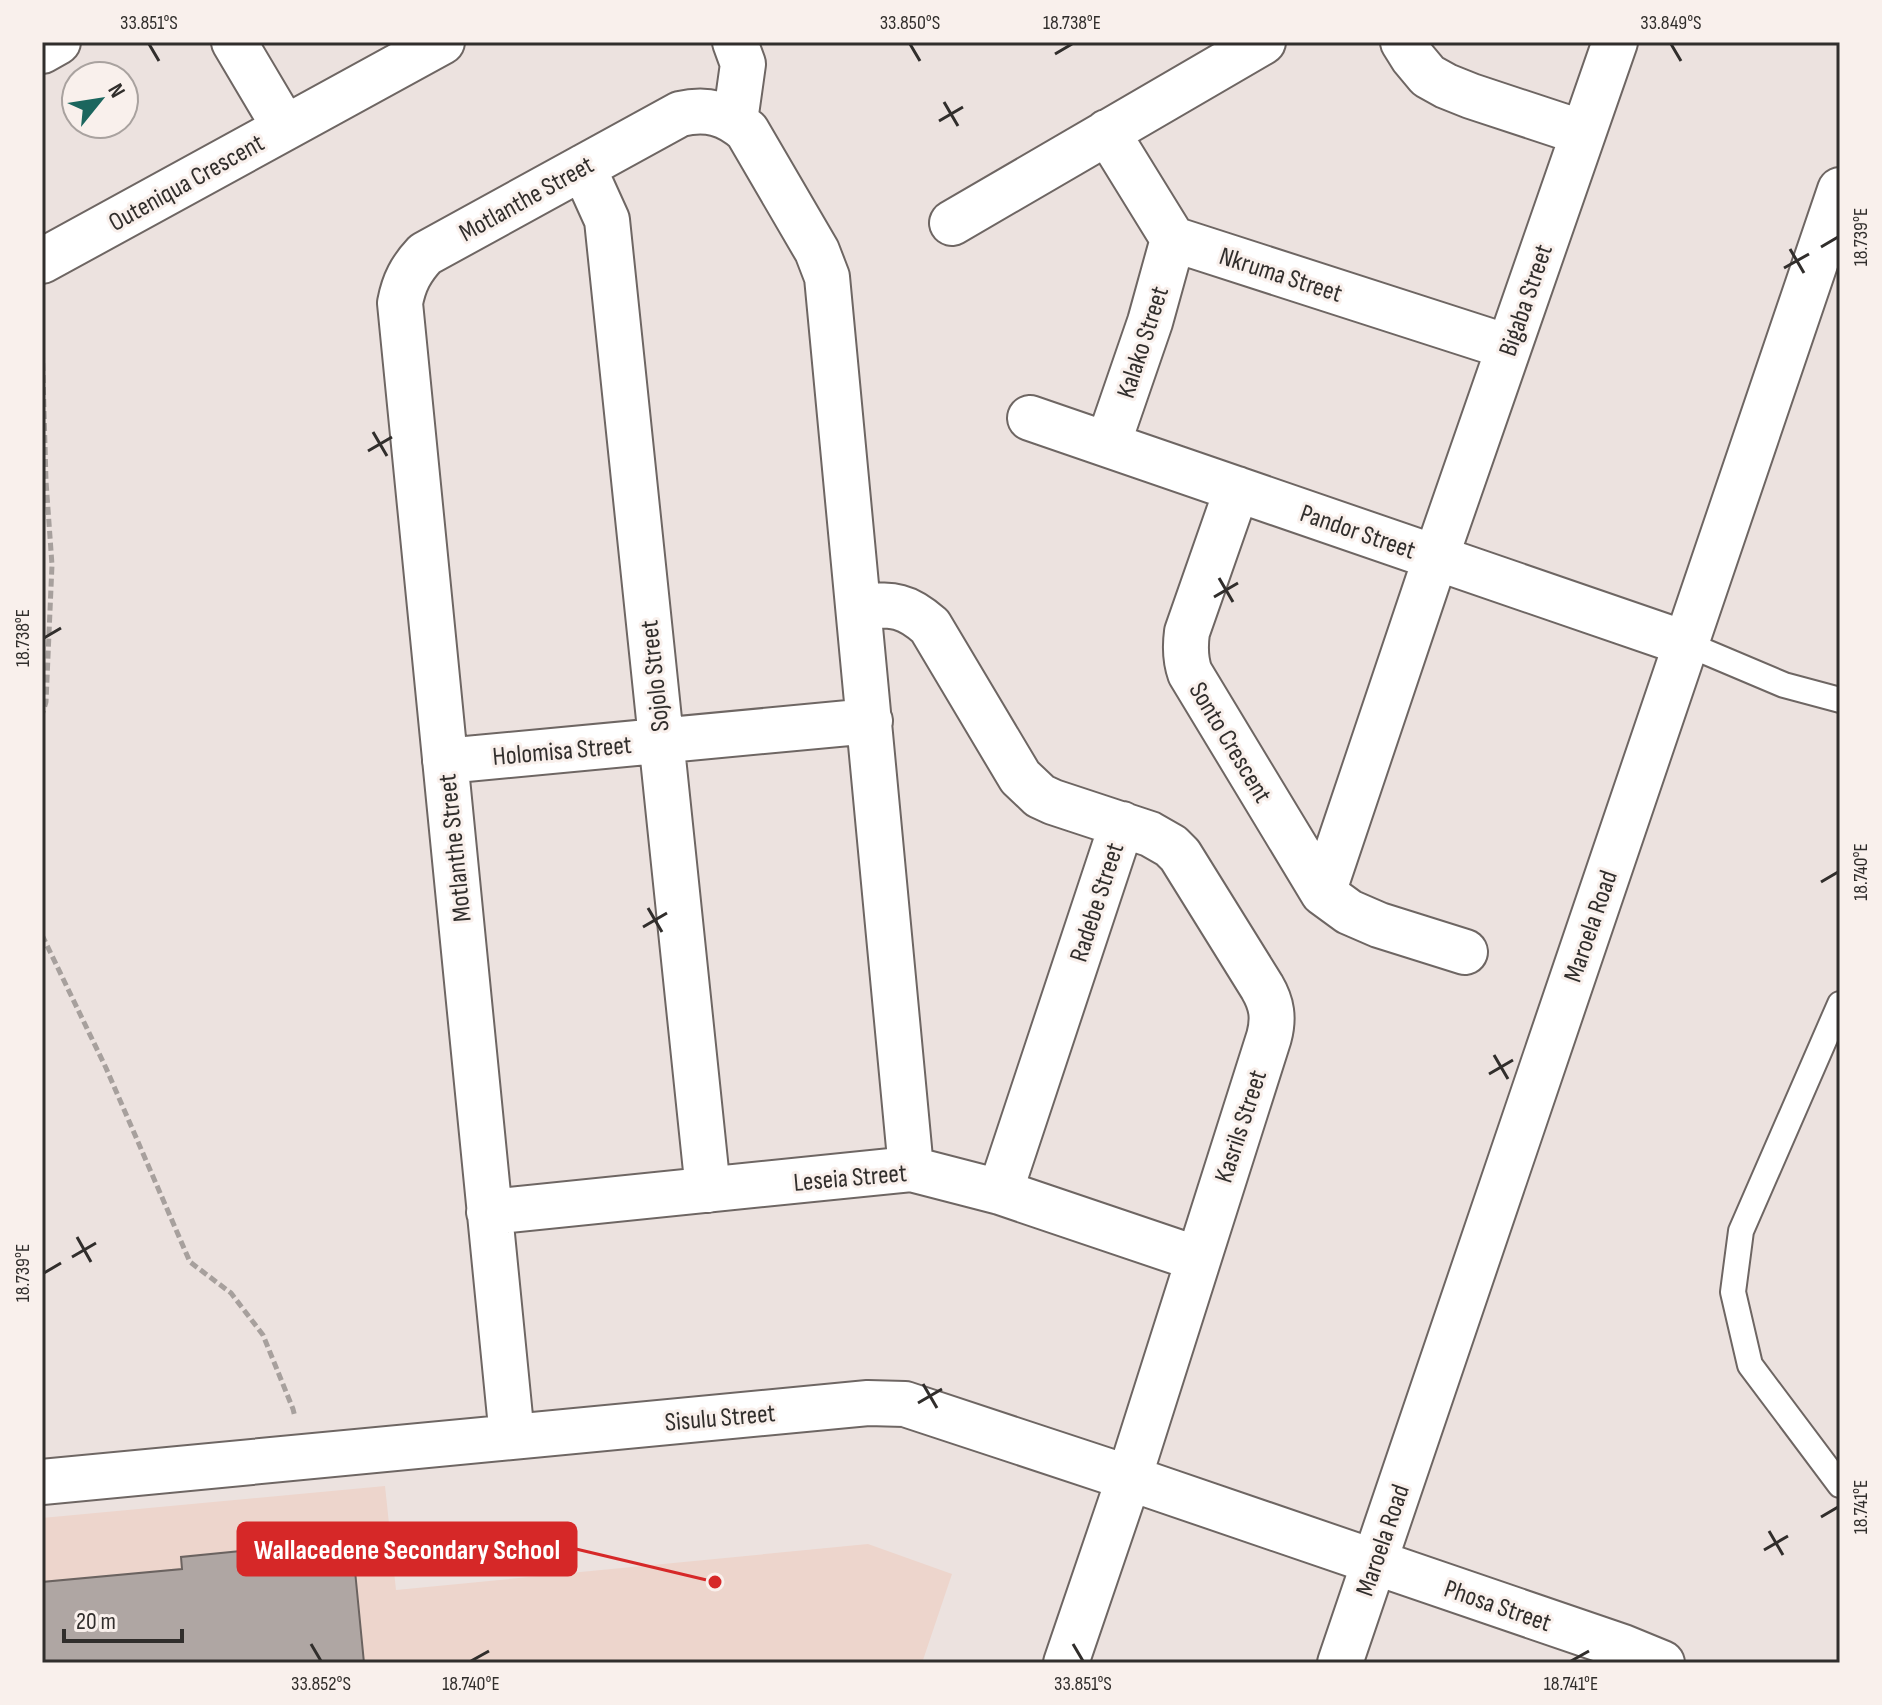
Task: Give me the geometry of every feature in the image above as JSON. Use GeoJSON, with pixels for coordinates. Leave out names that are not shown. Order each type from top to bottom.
{"type":"FeatureCollection","features":[{"type":"Feature","properties":{"kind":"street"},"geometry":{"type":"LineString","coordinates":[[42,51],[58,42]]}},
{"type":"Feature","properties":{"kind":"street","name":"Outeniqua Crescent"},"geometry":{"type":"LineString","coordinates":[[42,261],[285,128],[234,42]]}},
{"type":"Feature","properties":{"kind":"street"},"geometry":{"type":"LineString","coordinates":[[285,128],[442,42]]}},
{"type":"Feature","properties":{"kind":"street"},"geometry":{"type":"LineString","coordinates":[[735,42],[743,64],[735,121],[756,144],[817,251],[827,277],[911,1169]]}},
{"type":"Feature","properties":{"kind":"street"},"geometry":{"type":"LineString","coordinates":[[952,223],[1263,42]]}},
{"type":"Feature","properties":{"kind":"street"},"geometry":{"type":"LineString","coordinates":[[1403,42],[1428,76],[1446,86],[1583,133]]}},
{"type":"Feature","properties":{"kind":"street","name":"Bigaba Street"},"geometry":{"type":"LineString","coordinates":[[1436,557],[1615,42]]}},
{"type":"Feature","properties":{"kind":"street","name":"Motlanthe Street"},"geometry":{"type":"LineString","coordinates":[[512,1437],[400,303],[409,274],[425,254],[680,114],[709,111],[735,121]]}},
{"type":"Feature","properties":{"kind":"street"},"geometry":{"type":"LineString","coordinates":[[1107,132],[1173,239]]}},
{"type":"Feature","properties":{"kind":"street","name":"Sojolo Street"},"geometry":{"type":"LineString","coordinates":[[583,167],[607,220],[708,1190]]}},
{"type":"Feature","properties":{"kind":"street","name":"Maroela Road"},"geometry":{"type":"LineString","coordinates":[[1340,1663],[1840,190]]}},
{"type":"Feature","properties":{"kind":"street","name":"Nkruma Street"},"geometry":{"type":"LineString","coordinates":[[1173,239],[1508,347]]}},
{"type":"Feature","properties":{"kind":"street","name":"Kalako Street"},"geometry":{"type":"LineString","coordinates":[[1108,444],[1150,322],[1173,239]]}},
{"type":"Feature","properties":{"kind":"street","name":"Pandor Street"},"geometry":{"type":"LineString","coordinates":[[1030,418],[1687,644]]}},
{"type":"Feature","properties":{"kind":"street","name":"Sonto Crescent"},"geometry":{"type":"LineString","coordinates":[[1237,489],[1187,632],[1186,662],[1195,684],[1323,893],[1349,912],[1379,925],[1465,952]]}},
{"type":"Feature","properties":{"kind":"street"},"geometry":{"type":"LineString","coordinates":[[1323,893],[1436,557]]}},
{"type":"Feature","properties":{"kind":"street","name":"Radebe Street"},"geometry":{"type":"LineString","coordinates":[[859,606],[893,605],[917,614],[930,626],[1028,787],[1053,802],[1122,824],[1000,1192]]}},
{"type":"Feature","properties":{"kind":"street","name":"Holomisa Street"},"geometry":{"type":"LineString","coordinates":[[445,761],[870,721]]}},
{"type":"Feature","properties":{"kind":"street","name":"Kasrils Street"},"geometry":{"type":"LineString","coordinates":[[1066,1663],[1129,1478],[1272,1025],[1269,999],[1180,855],[1161,839],[1122,824]]}},
{"type":"Feature","properties":{"kind":"street","name":"Leseia Street"},"geometry":{"type":"LineString","coordinates":[[489,1212],[911,1169],[1000,1192],[1198,1259]]}},
{"type":"Feature","properties":{"kind":"street","name":"Sisulu Street"},"geometry":{"type":"LineString","coordinates":[[42,1482],[868,1403],[905,1404],[1374,1562]]}},
{"type":"Feature","properties":{"kind":"street","name":"Phosa Street"},"geometry":{"type":"LineString","coordinates":[[1374,1562],[1634,1658]]}},
{"type":"Feature","properties":{"kind":"lane"},"geometry":{"type":"LineString","coordinates":[[1687,644],[1784,685],[1840,700]]}},
{"type":"Feature","properties":{"kind":"lane"},"geometry":{"type":"LineString","coordinates":[[1840,1004],[1741,1231],[1733,1292],[1750,1365],[1840,1485]]}},
{"type":"Feature","properties":{"kind":"path"},"geometry":{"type":"LineString","coordinates":[[42,339],[52,565],[46,702],[42,715]]}},
{"type":"Feature","properties":{"kind":"path"},"geometry":{"type":"LineString","coordinates":[[42,935],[106,1068],[190,1262],[231,1293],[263,1335],[293,1409],[301,1457]]}},
{"type":"Feature","properties":{"kind":"shaded area"},"geometry":{"type":"Polygon","coordinates":[[[385,1486],[396,1590],[868,1544],[952,1574],[922,1663],[42,1663],[42,1518],[385,1486]]]}},
{"type":"Feature","properties":{"kind":"building"},"geometry":{"type":"Polygon","coordinates":[[[352,1540],[364,1663],[42,1663],[42,1582],[182,1569],[181,1557],[352,1540]]]}},
{"type":"Feature","properties":{"kind":"place","name":"Wallacedene Secondary School"},"geometry":{"type":"Point","coordinates":[715,1582]}}]}
